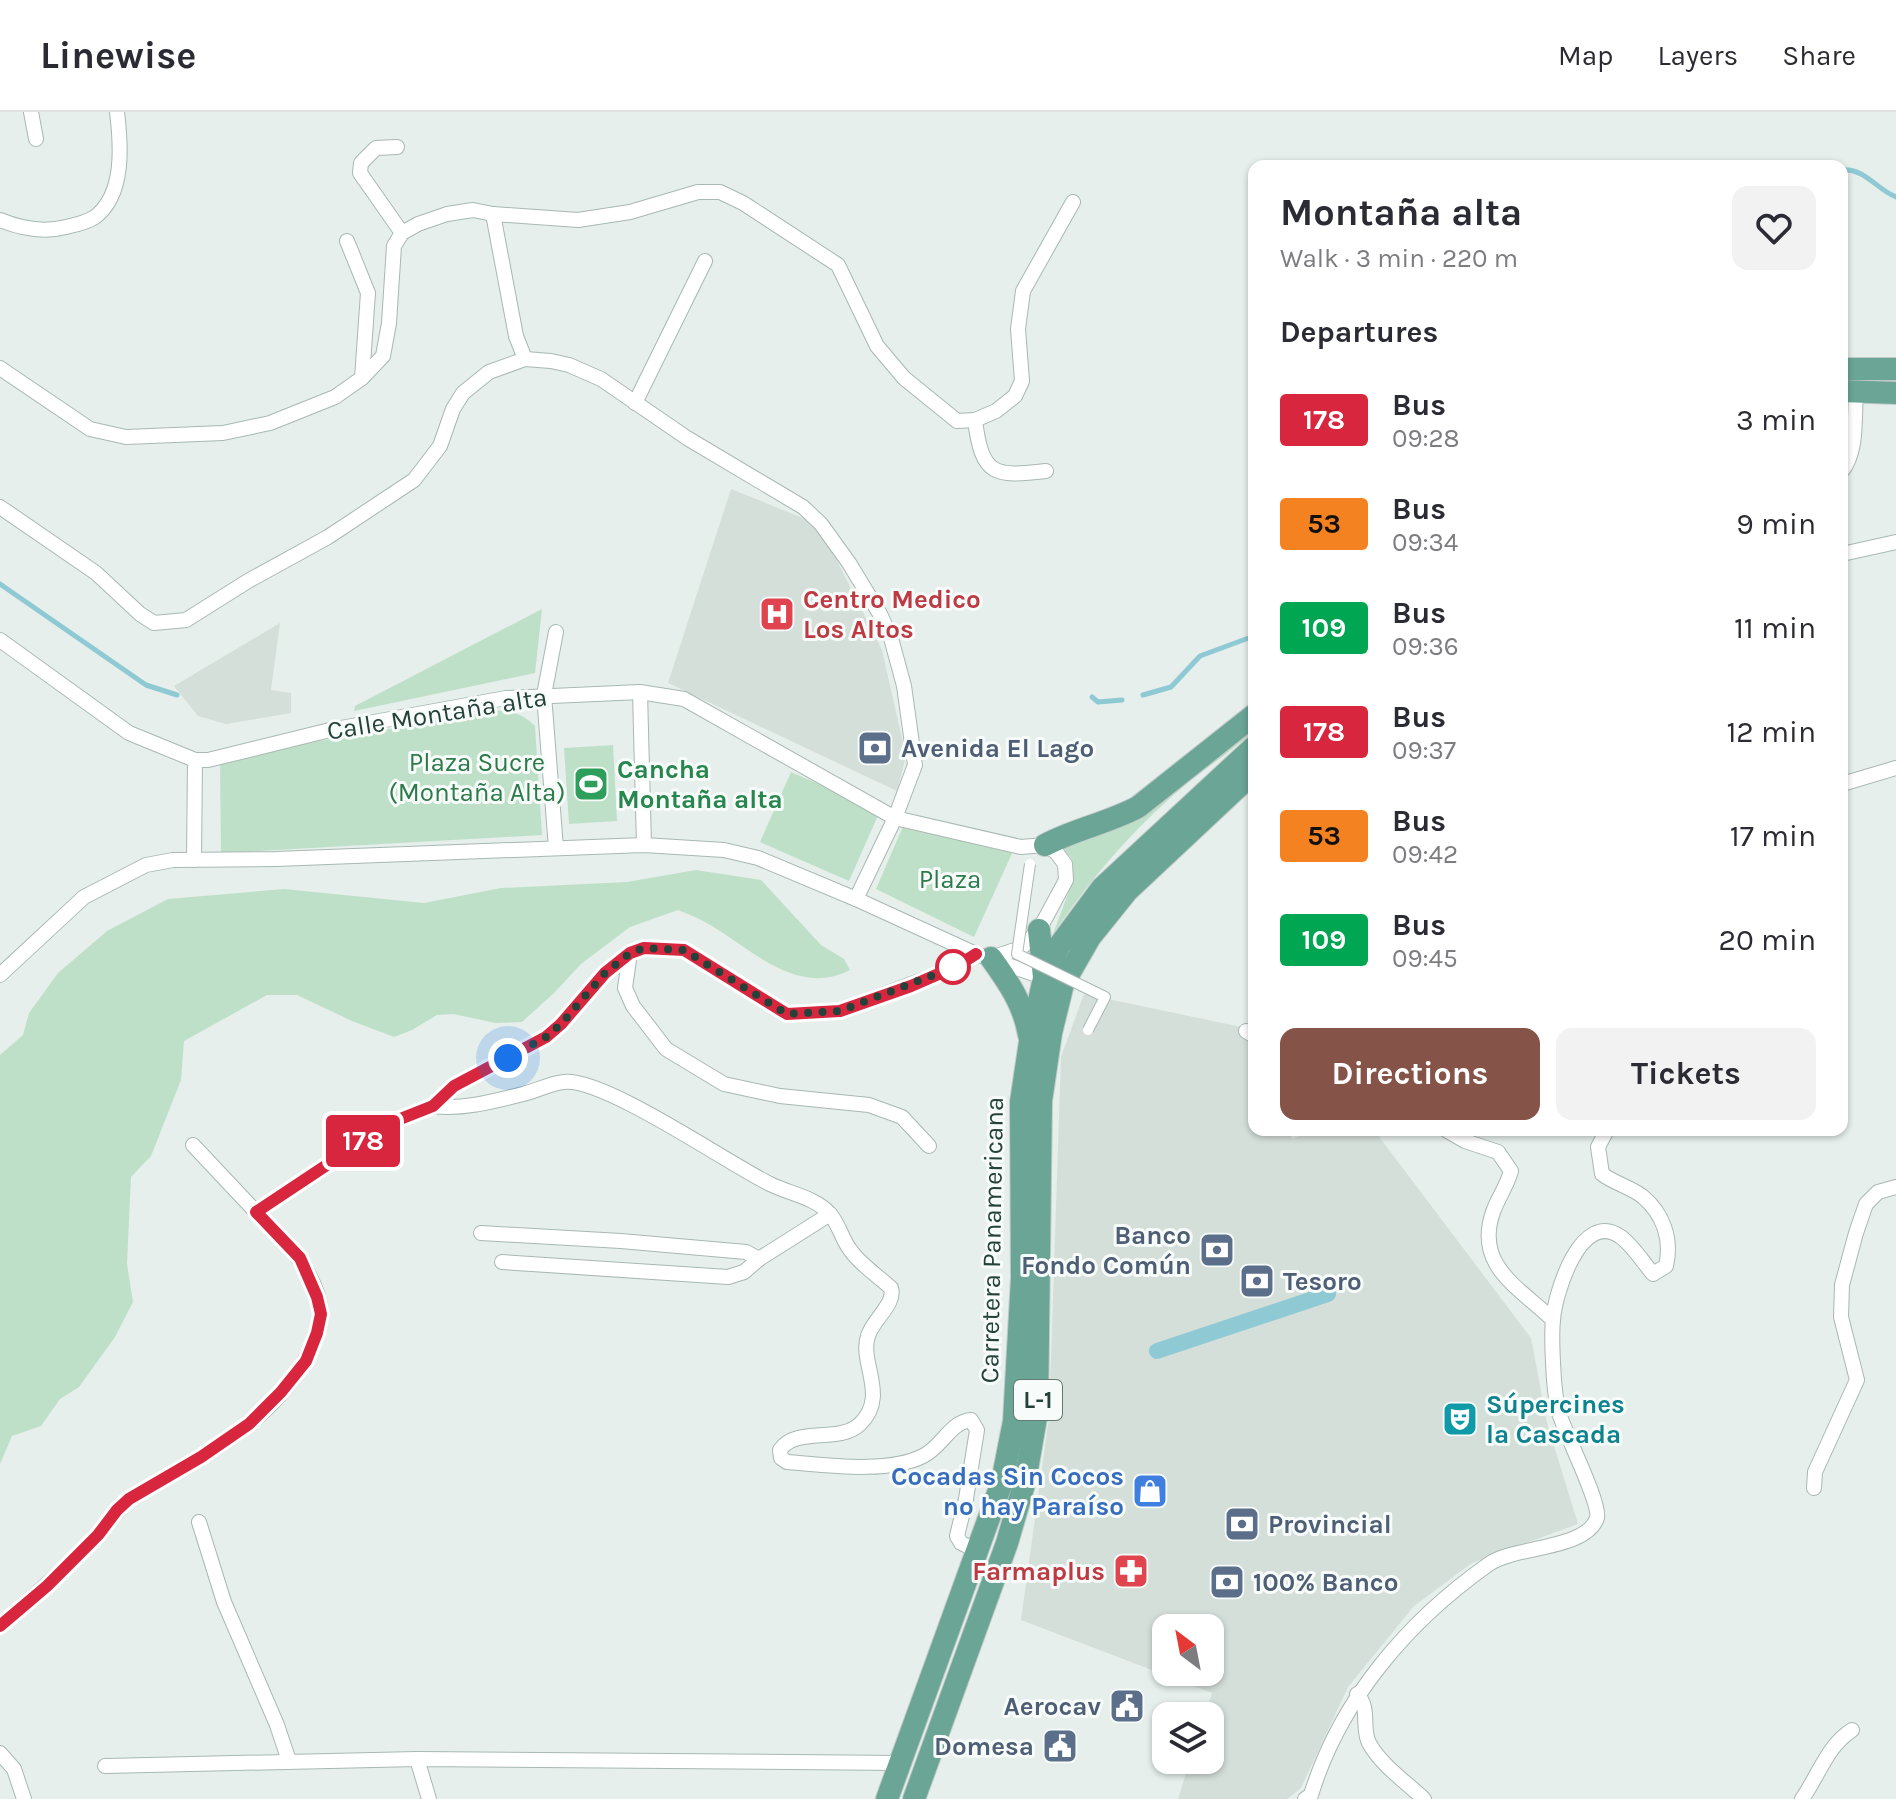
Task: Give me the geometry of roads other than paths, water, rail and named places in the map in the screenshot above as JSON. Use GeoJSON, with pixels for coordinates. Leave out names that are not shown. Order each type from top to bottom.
{"type":"FeatureCollection","features":[{"type":"Feature","properties":{"kind":"main road"},"geometry":{"type":"LineString","coordinates":[[1848,369],[1896,369]]}},
{"type":"Feature","properties":{"kind":"main road"},"geometry":{"type":"LineString","coordinates":[[1849,391],[1896,393]]}},
{"type":"Feature","properties":{"kind":"main road"},"geometry":{"type":"LineString","coordinates":[[1045,845],[1118,818],[1138,807],[1248,720]]}},
{"type":"Feature","properties":{"kind":"main road","name":"Carretera Panamericana"},"geometry":{"type":"LineString","coordinates":[[914,1799],[1007,1543],[1025,1481],[1037,1412],[1041,1101],[1059,946],[1102,888],[1248,753]]}},
{"type":"Feature","properties":{"kind":"main road","name":"Carretera Panamericana"},"geometry":{"type":"LineString","coordinates":[[887,1799],[1002,1482],[1014,1421],[1022,1278],[1021,1102],[1030,1042],[1054,981],[1127,891],[1248,778]]}},
{"type":"Feature","properties":{"kind":"main road"},"geometry":{"type":"LineString","coordinates":[[1039,930],[1054,981]]}},
{"type":"Feature","properties":{"kind":"main road","name":"L-1"},"geometry":{"type":"LineString","coordinates":[[983,956],[1008,982],[1025,1012],[1030,1042]]}},
{"type":"Feature","properties":{"kind":"street"},"geometry":{"type":"LineString","coordinates":[[31,112],[36,139]]}},
{"type":"Feature","properties":{"kind":"street"},"geometry":{"type":"LineString","coordinates":[[0,220],[49,231],[95,217],[114,190],[121,137],[117,112]]}},
{"type":"Feature","properties":{"kind":"street"},"geometry":{"type":"LineString","coordinates":[[397,147],[376,148],[361,163],[360,173],[402,233]]}},
{"type":"Feature","properties":{"kind":"street"},"geometry":{"type":"LineString","coordinates":[[0,368],[90,429],[126,437],[223,433],[270,423],[335,397],[362,378],[383,356],[389,323],[394,246],[402,233],[418,224],[447,214],[473,210],[578,220],[630,212],[698,192],[720,192],[743,203],[838,265],[877,346],[904,378],[957,421],[975,420],[996,411],[1015,396],[1022,381],[1018,329],[1023,291],[1073,202]]}},
{"type":"Feature","properties":{"kind":"street"},"geometry":{"type":"LineString","coordinates":[[493,214],[516,336],[525,359]]}},
{"type":"Feature","properties":{"kind":"street"},"geometry":{"type":"LineString","coordinates":[[347,241],[368,293],[362,378]]}},
{"type":"Feature","properties":{"kind":"street"},"geometry":{"type":"LineString","coordinates":[[635,403],[705,261]]}},
{"type":"Feature","properties":{"kind":"street"},"geometry":{"type":"LineString","coordinates":[[0,507],[96,573],[154,623],[186,620],[328,537],[414,480],[440,446],[453,409],[463,393],[489,372],[525,359],[569,365],[601,379],[687,438],[803,507],[821,524],[864,585],[891,638],[904,686],[915,765],[895,818],[856,899]]}},
{"type":"Feature","properties":{"kind":"street"},"geometry":{"type":"LineString","coordinates":[[1848,461],[1852,448],[1849,391]]}},
{"type":"Feature","properties":{"kind":"street"},"geometry":{"type":"LineString","coordinates":[[975,420],[978,444],[995,471],[1008,476],[1046,471]]}},
{"type":"Feature","properties":{"kind":"street"},"geometry":{"type":"LineString","coordinates":[[1848,553],[1896,542]]}},
{"type":"Feature","properties":{"kind":"street"},"geometry":{"type":"LineString","coordinates":[[556,632],[544,695],[556,848]]}},
{"type":"Feature","properties":{"kind":"street"},"geometry":{"type":"LineString","coordinates":[[0,640],[129,733],[195,760],[194,860]]}},
{"type":"Feature","properties":{"kind":"street"},"geometry":{"type":"LineString","coordinates":[[640,692],[644,845]]}},
{"type":"Feature","properties":{"kind":"street","name":"Calle Montaña alta"},"geometry":{"type":"LineString","coordinates":[[195,760],[208,760],[330,730],[506,698],[652,692],[684,699],[895,818],[1021,847],[1045,845]]}},
{"type":"Feature","properties":{"kind":"street"},"geometry":{"type":"LineString","coordinates":[[1848,782],[1896,768]]}},
{"type":"Feature","properties":{"kind":"street"},"geometry":{"type":"LineString","coordinates":[[0,975],[84,897],[146,865],[173,860],[644,845],[724,850],[758,858],[983,956],[1054,981]]}},
{"type":"Feature","properties":{"kind":"street"},"geometry":{"type":"LineString","coordinates":[[256,1212],[390,1123],[433,1106],[454,1086],[546,1037],[605,973],[630,953],[644,948],[684,950],[787,1014],[840,1011],[983,956],[1021,948],[1039,930],[1066,880],[1065,864],[1056,852],[1045,845]]}},
{"type":"Feature","properties":{"kind":"street"},"geometry":{"type":"LineString","coordinates":[[1030,864],[1017,954],[1105,997],[1088,1030]]}},
{"type":"Feature","properties":{"kind":"street"},"geometry":{"type":"LineString","coordinates":[[630,953],[625,988],[633,1006],[666,1049],[724,1084],[780,1096],[869,1105],[902,1117],[929,1146]]}},
{"type":"Feature","properties":{"kind":"street"},"geometry":{"type":"LineString","coordinates":[[433,1106],[447,1108],[480,1103],[565,1081],[594,1088],[631,1105],[770,1184],[813,1201],[830,1214],[839,1235],[853,1254],[891,1288],[893,1295],[892,1301],[874,1321],[866,1340],[867,1358],[872,1370],[872,1402],[858,1427],[849,1432],[793,1440],[784,1444],[780,1450],[781,1458],[787,1462],[834,1466],[892,1464],[922,1457],[955,1426],[971,1420],[977,1430],[957,1536],[961,1543],[978,1551]]}},
{"type":"Feature","properties":{"kind":"street"},"geometry":{"type":"LineString","coordinates":[[1456,1136],[1498,1152],[1511,1171],[1493,1210],[1490,1252],[1504,1277],[1553,1320]]}},
{"type":"Feature","properties":{"kind":"street"},"geometry":{"type":"LineString","coordinates":[[1305,1799],[1311,1795],[1326,1754],[1357,1694],[1392,1651],[1434,1609],[1491,1563],[1506,1555],[1581,1535],[1598,1515],[1595,1499],[1558,1410],[1553,1320],[1559,1292],[1572,1256],[1589,1235],[1606,1231],[1620,1237],[1653,1274],[1666,1266],[1668,1233],[1641,1195],[1615,1184],[1602,1174],[1598,1147],[1604,1136]]}},
{"type":"Feature","properties":{"kind":"street"},"geometry":{"type":"LineString","coordinates":[[0,1626],[66,1566],[129,1499],[249,1424],[306,1361],[321,1314],[300,1258],[193,1145]]}},
{"type":"Feature","properties":{"kind":"street"},"geometry":{"type":"LineString","coordinates":[[1814,1488],[1815,1472],[1857,1380],[1841,1317],[1842,1285],[1852,1246],[1866,1204],[1878,1192],[1896,1187]]}},
{"type":"Feature","properties":{"kind":"street"},"geometry":{"type":"LineString","coordinates":[[502,1262],[728,1277],[744,1272],[830,1214]]}},
{"type":"Feature","properties":{"kind":"street"},"geometry":{"type":"LineString","coordinates":[[481,1233],[746,1252],[759,1259]]}},
{"type":"Feature","properties":{"kind":"street"},"geometry":{"type":"LineString","coordinates":[[199,1522],[224,1602],[277,1725],[289,1761]]}},
{"type":"Feature","properties":{"kind":"street"},"geometry":{"type":"LineString","coordinates":[[1357,1694],[1364,1702],[1367,1739],[1371,1746],[1424,1799]]}},
{"type":"Feature","properties":{"kind":"street"},"geometry":{"type":"LineString","coordinates":[[1802,1799],[1820,1774],[1830,1750],[1838,1739],[1852,1730]]}},
{"type":"Feature","properties":{"kind":"street"},"geometry":{"type":"LineString","coordinates":[[0,1753],[14,1769],[24,1799]]}},
{"type":"Feature","properties":{"kind":"street"},"geometry":{"type":"LineString","coordinates":[[417,1759],[429,1799]]}},
{"type":"Feature","properties":{"kind":"street"},"geometry":{"type":"LineString","coordinates":[[105,1766],[417,1759],[900,1763]]}},
{"type":"Feature","properties":{"kind":"waterway"},"geometry":{"type":"LineString","coordinates":[[1848,170],[1857,172],[1896,197]]}},
{"type":"Feature","properties":{"kind":"waterway"},"geometry":{"type":"LineString","coordinates":[[0,584],[146,685],[177,695]]}},
{"type":"Feature","properties":{"kind":"waterway"},"geometry":{"type":"LineString","coordinates":[[1143,695],[1171,687],[1200,656],[1248,638]]}},
{"type":"Feature","properties":{"kind":"waterway"},"geometry":{"type":"LineString","coordinates":[[1092,697],[1098,702],[1122,700]]}},
{"type":"Feature","properties":{"kind":"waterway"},"geometry":{"type":"LineString","coordinates":[[1157,1351],[1328,1294]]}},
{"type":"Feature","properties":{"kind":"place","name":"Centro Medico Los Altos"},"geometry":{"type":"Point","coordinates":[777,614]}},
{"type":"Feature","properties":{"kind":"place","name":"Avenida El Lago"},"geometry":{"type":"Point","coordinates":[875,748]}},
{"type":"Feature","properties":{"kind":"place","name":"Cancha Montaña alta"},"geometry":{"type":"Point","coordinates":[591,784]}},
{"type":"Feature","properties":{"kind":"place","name":"Banco Fondo Común"},"geometry":{"type":"Point","coordinates":[1217,1250]}},
{"type":"Feature","properties":{"kind":"place","name":"Tesoro"},"geometry":{"type":"Point","coordinates":[1257,1281]}},
{"type":"Feature","properties":{"kind":"place","name":"Súpercines la Cascada"},"geometry":{"type":"Point","coordinates":[1460,1419]}},
{"type":"Feature","properties":{"kind":"place","name":"Cocadas Sin Cocos no hay Paraíso"},"geometry":{"type":"Point","coordinates":[1150,1491]}},
{"type":"Feature","properties":{"kind":"place","name":"Provincial"},"geometry":{"type":"Point","coordinates":[1242,1524]}},
{"type":"Feature","properties":{"kind":"place","name":"Farmaplus"},"geometry":{"type":"Point","coordinates":[1131,1571]}},
{"type":"Feature","properties":{"kind":"place","name":"100% Banco"},"geometry":{"type":"Point","coordinates":[1227,1582]}},
{"type":"Feature","properties":{"kind":"place","name":"Aerocav"},"geometry":{"type":"Point","coordinates":[1127,1706]}},
{"type":"Feature","properties":{"kind":"place","name":"Domesa"},"geometry":{"type":"Point","coordinates":[1060,1746]}},
{"type":"Feature","properties":{"kind":"park label","name":"Plaza Sucre (Montaña Alta)"},"geometry":{"type":"Point","coordinates":[477,777]}},
{"type":"Feature","properties":{"kind":"park label","name":"Plaza"},"geometry":{"type":"Point","coordinates":[950,879]}}]}
